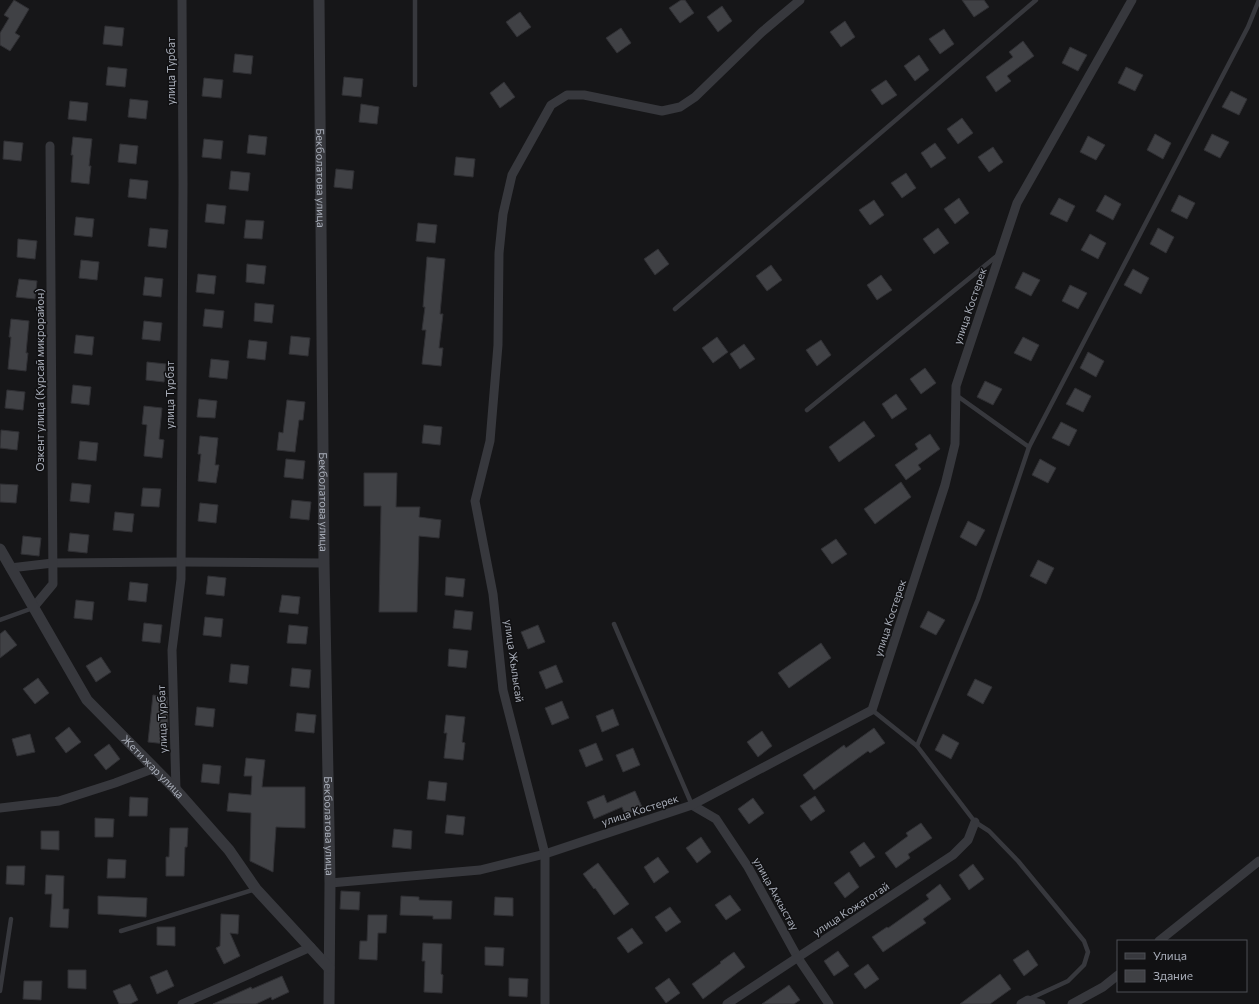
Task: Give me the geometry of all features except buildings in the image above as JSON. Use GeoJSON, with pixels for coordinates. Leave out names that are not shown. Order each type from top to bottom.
{"type":"FeatureCollection","features":[{"type":"Feature","properties":{"kind":"street","name":"улица Турбат"},"geometry":{"type":"LineString","coordinates":[[176,790],[172,650],[181,579],[183,191],[182,0]]}},
{"type":"Feature","properties":{"kind":"street","name":"Бекболатова улица"},"geometry":{"type":"LineString","coordinates":[[320,0],[324,563],[330,883],[329,1004]]}},
{"type":"Feature","properties":{"kind":"street","name":"улица Жылысай"},"geometry":{"type":"LineString","coordinates":[[545,1004],[546,854],[503,690],[493,594],[475,501],[490,441],[498,345],[499,253],[503,214],[512,175],[551,105],[567,95],[584,95],[662,111],[680,107],[696,96],[762,32],[800,0]]}},
{"type":"Feature","properties":{"kind":"street","name":"улица Костерек"},"geometry":{"type":"LineString","coordinates":[[330,883],[480,870],[546,854],[692,805],[872,710],[945,485],[955,444],[956,386],[1017,203],[1132,0]]}},
{"type":"Feature","properties":{"kind":"street","name":"Озкент улица (Курсай микрорайон)"},"geometry":{"type":"LineString","coordinates":[[33,608],[53,584],[50,146]]}},
{"type":"Feature","properties":{"kind":"street","name":"Жети жар улица"},"geometry":{"type":"LineString","coordinates":[[0,549],[87,700],[176,790],[229,850],[256,889],[329,968]]}},
{"type":"Feature","properties":{"kind":"street"},"geometry":{"type":"LineString","coordinates":[[10,568],[53,563],[324,563]]}},
{"type":"Feature","properties":{"kind":"street","name":"улица Турбат"},"geometry":{"type":"LineString","coordinates":[[0,808],[59,801],[115,784],[155,768]]}},
{"type":"Feature","properties":{"kind":"street","name":"улица Аккыстау"},"geometry":{"type":"LineString","coordinates":[[692,805],[716,819],[748,867],[798,958],[829,1004]]}},
{"type":"Feature","properties":{"kind":"street","name":"улица Кожатогай"},"geometry":{"type":"LineString","coordinates":[[727,1004],[953,855],[968,840],[975,822]]}},
{"type":"Feature","properties":{"kind":"street"},"geometry":{"type":"LineString","coordinates":[[1160,940],[1259,861]]}},
{"type":"Feature","properties":{"kind":"street"},"geometry":{"type":"LineString","coordinates":[[182,1004],[311,947]]}},
{"type":"Feature","properties":{"kind":"street"},"geometry":{"type":"LineString","coordinates":[[1072,1004],[1103,987],[1117,975]]}},
{"type":"Feature","properties":{"kind":"street"},"geometry":{"type":"LineString","coordinates":[[1024,1002],[1041,1004]]}},
{"type":"Feature","properties":{"kind":"lane"},"geometry":{"type":"LineString","coordinates":[[415,0],[415,85]]}},
{"type":"Feature","properties":{"kind":"lane"},"geometry":{"type":"LineString","coordinates":[[675,309],[1036,0]]}},
{"type":"Feature","properties":{"kind":"lane"},"geometry":{"type":"LineString","coordinates":[[917,746],[978,598],[1029,447],[1244,34],[1259,0]]}},
{"type":"Feature","properties":{"kind":"lane"},"geometry":{"type":"LineString","coordinates":[[807,410],[1001,252]]}},
{"type":"Feature","properties":{"kind":"lane"},"geometry":{"type":"LineString","coordinates":[[956,395],[1029,447]]}},
{"type":"Feature","properties":{"kind":"lane"},"geometry":{"type":"LineString","coordinates":[[0,620],[33,608]]}},
{"type":"Feature","properties":{"kind":"lane"},"geometry":{"type":"LineString","coordinates":[[614,624],[692,805]]}},
{"type":"Feature","properties":{"kind":"lane"},"geometry":{"type":"LineString","coordinates":[[872,710],[917,746],[975,822],[989,831],[1018,861],[1084,941],[1088,952],[1084,965],[1068,981],[1024,1002]]}},
{"type":"Feature","properties":{"kind":"lane"},"geometry":{"type":"LineString","coordinates":[[121,931],[256,889]]}},
{"type":"Feature","properties":{"kind":"lane"},"geometry":{"type":"LineString","coordinates":[[0,991],[11,919]]}}]}
